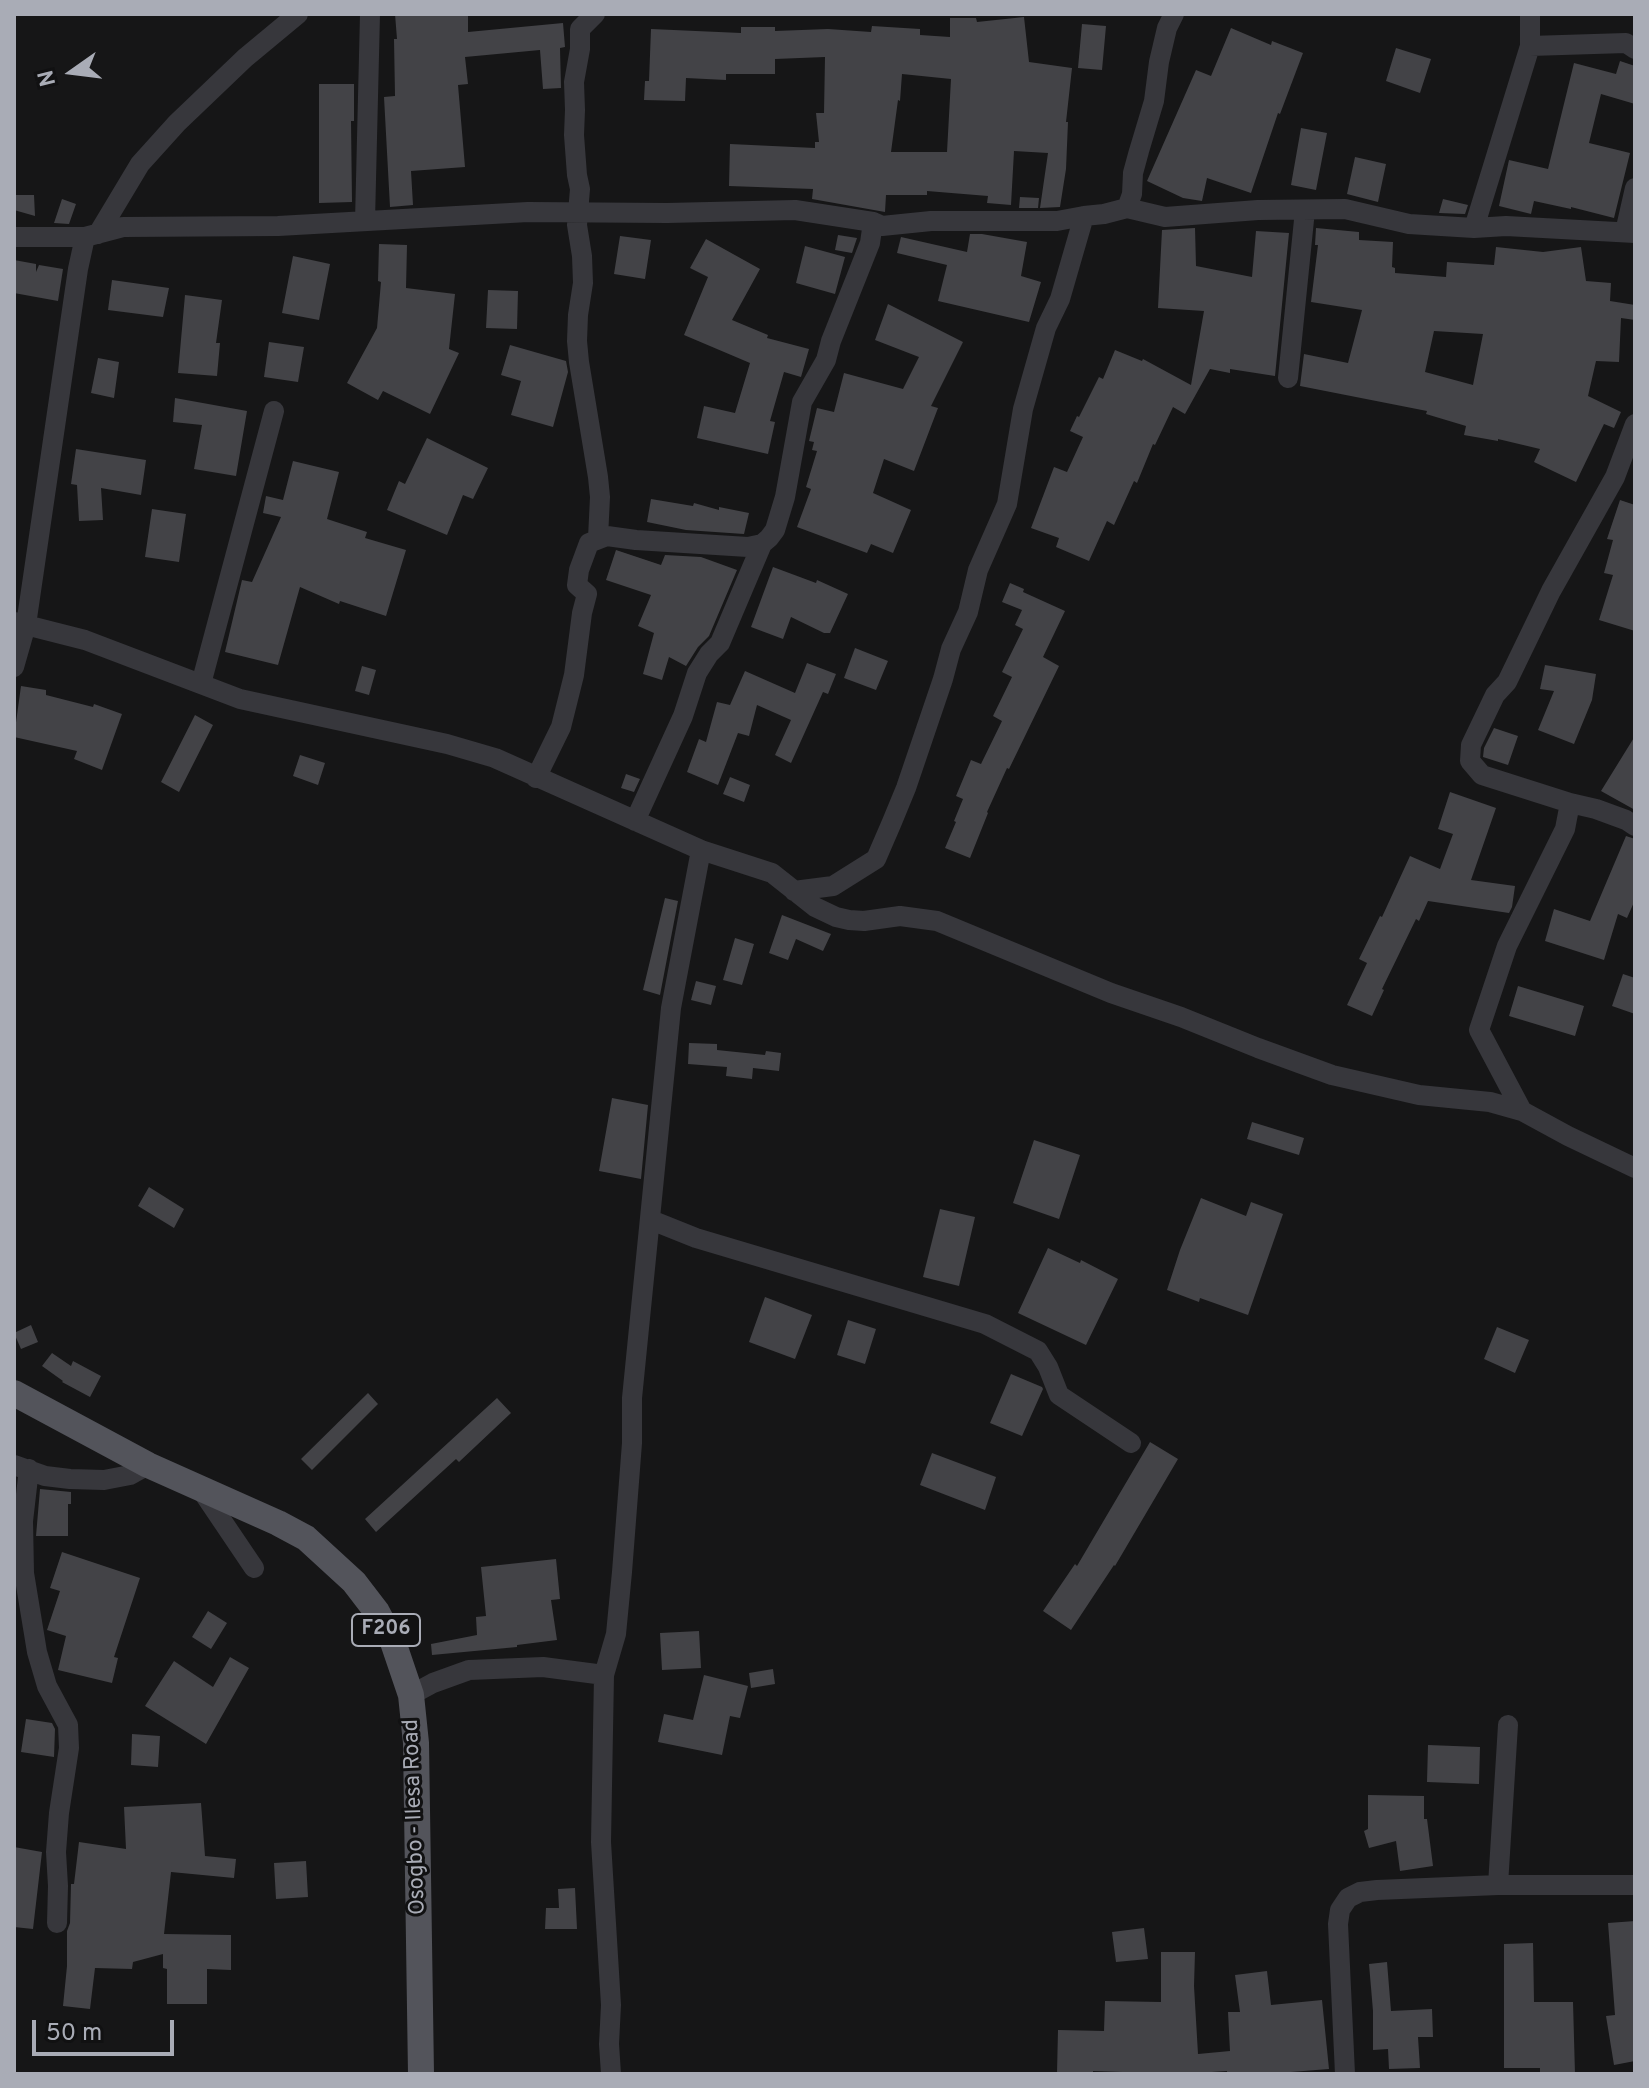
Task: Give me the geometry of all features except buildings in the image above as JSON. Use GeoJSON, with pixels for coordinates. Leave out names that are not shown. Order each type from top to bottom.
{"type":"FeatureCollection","features":[{"type":"Feature","properties":{"kind":"main road","name":"Osogbo - Ilesa Road"},"geometry":{"type":"LineString","coordinates":[[14,1393],[148,1465],[306,1538],[354,1582],[377,1612],[393,1642],[411,1695],[416,1759],[421,2074]]}},
{"type":"Feature","properties":{"kind":"street"},"geometry":{"type":"LineString","coordinates":[[14,667],[78,269],[92,236],[140,164],[177,123],[245,58],[298,14]]}},
{"type":"Feature","properties":{"kind":"street"},"geometry":{"type":"LineString","coordinates":[[365,221],[370,14]]}},
{"type":"Feature","properties":{"kind":"street"},"geometry":{"type":"LineString","coordinates":[[595,14],[580,22],[580,49],[574,82],[574,135],[580,189],[577,225],[583,283],[577,341],[599,487],[598,538]]}},
{"type":"Feature","properties":{"kind":"street"},"geometry":{"type":"LineString","coordinates":[[1127,208],[1132,194],[1133,173],[1154,101],[1167,28],[1174,14]]}},
{"type":"Feature","properties":{"kind":"street"},"geometry":{"type":"LineString","coordinates":[[1474,228],[1530,46],[1530,14]]}},
{"type":"Feature","properties":{"kind":"street"},"geometry":{"type":"LineString","coordinates":[[1530,46],[1626,43],[1635,49]]}},
{"type":"Feature","properties":{"kind":"street"},"geometry":{"type":"LineString","coordinates":[[14,237],[92,236],[123,227],[278,226],[528,212],[795,210],[882,226],[931,221],[1057,221],[1127,208],[1165,217],[1258,210],[1345,209],[1409,224],[1630,233],[1635,188]]}},
{"type":"Feature","properties":{"kind":"street"},"geometry":{"type":"LineString","coordinates":[[1288,378],[1305,210]]}},
{"type":"Feature","properties":{"kind":"street"},"geometry":{"type":"LineString","coordinates":[[794,891],[833,886],[876,859],[892,822],[951,649],[968,612],[978,570],[1007,504],[1023,409],[1046,328],[1060,299],[1084,216]]}},
{"type":"Feature","properties":{"kind":"street"},"geometry":{"type":"LineString","coordinates":[[635,821],[683,716],[697,673],[720,643],[762,544],[775,530],[785,497],[802,402],[826,360],[870,243],[873,222]]}},
{"type":"Feature","properties":{"kind":"street"},"geometry":{"type":"LineString","coordinates":[[201,684],[274,411]]}},
{"type":"Feature","properties":{"kind":"street"},"geometry":{"type":"LineString","coordinates":[[1635,424],[1615,477],[1551,591],[1507,682],[1495,695],[1471,745],[1470,761],[1482,775],[1596,809],[1635,826]]}},
{"type":"Feature","properties":{"kind":"street"},"geometry":{"type":"LineString","coordinates":[[1615,477],[1635,486]]}},
{"type":"Feature","properties":{"kind":"street"},"geometry":{"type":"LineString","coordinates":[[536,778],[561,727],[574,675],[587,594],[577,585],[589,543],[607,536],[748,547],[762,544]]}},
{"type":"Feature","properties":{"kind":"street"},"geometry":{"type":"LineString","coordinates":[[20,624],[85,640],[254,702],[447,744],[495,758],[701,850],[772,873],[815,907],[849,920],[900,916],[937,921],[1111,993],[1332,1075],[1419,1095],[1490,1102],[1522,1111],[1635,1168]]}},
{"type":"Feature","properties":{"kind":"street"},"geometry":{"type":"LineString","coordinates":[[1522,1111],[1479,1030],[1507,946],[1565,829],[1570,803]]}},
{"type":"Feature","properties":{"kind":"street"},"geometry":{"type":"LineString","coordinates":[[611,2074],[611,2005],[601,1842],[604,1675],[616,1634],[632,1443],[632,1398],[671,1008],[701,850]]}},
{"type":"Feature","properties":{"kind":"street"},"geometry":{"type":"LineString","coordinates":[[651,1220],[696,1238],[985,1324],[1038,1351],[1059,1395],[1131,1443]]}},
{"type":"Feature","properties":{"kind":"street"},"geometry":{"type":"LineString","coordinates":[[57,1923],[56,1852],[69,1748],[68,1725],[47,1686],[37,1652],[24,1573],[21,1467],[45,1476],[104,1480],[130,1475],[148,1465]]}},
{"type":"Feature","properties":{"kind":"street"},"geometry":{"type":"LineString","coordinates":[[200,1488],[254,1568]]}},
{"type":"Feature","properties":{"kind":"street"},"geometry":{"type":"LineString","coordinates":[[411,1695],[469,1670],[543,1667],[604,1675]]}},
{"type":"Feature","properties":{"kind":"street"},"geometry":{"type":"LineString","coordinates":[[1498,1885],[1508,1725]]}},
{"type":"Feature","properties":{"kind":"street"},"geometry":{"type":"LineString","coordinates":[[1345,2074],[1338,1924],[1340,1910],[1348,1898],[1360,1892],[1377,1890],[1498,1885],[1635,1885]]}}]}
